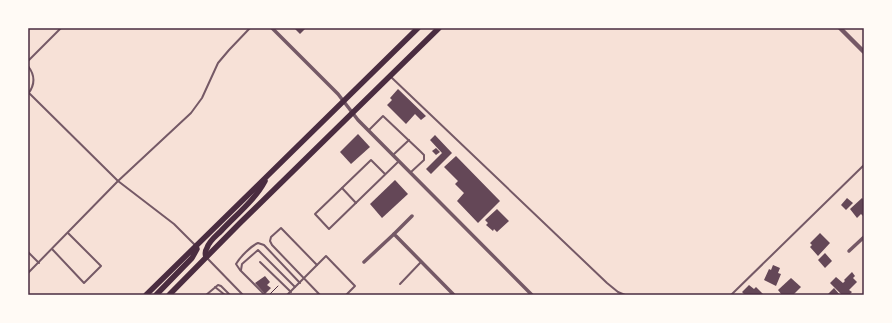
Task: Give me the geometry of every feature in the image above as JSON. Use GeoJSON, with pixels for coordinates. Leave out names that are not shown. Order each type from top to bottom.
{"type":"FeatureCollection","features":[{"type":"Feature","properties":{"kind":"main road"},"geometry":{"type":"LineString","coordinates":[[146,295],[418,28]]}},
{"type":"Feature","properties":{"kind":"main road"},"geometry":{"type":"LineString","coordinates":[[169,295],[352,112],[439,28]]}},
{"type":"Feature","properties":{"kind":"main road"},"geometry":{"type":"LineString","coordinates":[[206,257],[205,253],[207,247],[260,189],[267,177]]}},
{"type":"Feature","properties":{"kind":"main road"},"geometry":{"type":"LineString","coordinates":[[156,295],[192,258],[197,249],[196,246]]}},
{"type":"Feature","properties":{"kind":"street"},"geometry":{"type":"LineString","coordinates":[[272,28],[310,65],[393,155],[532,295]]}},
{"type":"Feature","properties":{"kind":"street"},"geometry":{"type":"LineString","coordinates":[[840,28],[864,52]]}},
{"type":"Feature","properties":{"kind":"street"},"geometry":{"type":"LineString","coordinates":[[364,262],[412,216]]}},
{"type":"Feature","properties":{"kind":"street"},"geometry":{"type":"LineString","coordinates":[[394,234],[454,295]]}},
{"type":"Feature","properties":{"kind":"street"},"geometry":{"type":"LineString","coordinates":[[849,251],[864,237]]}},
{"type":"Feature","properties":{"kind":"lane"},"geometry":{"type":"LineString","coordinates":[[28,61],[61,28]]}},
{"type":"Feature","properties":{"kind":"lane"},"geometry":{"type":"LineString","coordinates":[[28,274],[118,182],[190,113],[202,98],[218,63],[250,28]]}},
{"type":"Feature","properties":{"kind":"lane"},"geometry":{"type":"LineString","coordinates":[[28,66],[33,76],[33,84],[29,93],[118,182],[174,224],[196,246]]}},
{"type":"Feature","properties":{"kind":"lane"},"geometry":{"type":"LineString","coordinates":[[390,76],[607,283],[618,292],[625,295]]}},
{"type":"Feature","properties":{"kind":"lane"},"geometry":{"type":"LineString","coordinates":[[369,130],[383,116],[424,155],[424,158],[410,172]]}},
{"type":"Feature","properties":{"kind":"lane"},"geometry":{"type":"LineString","coordinates":[[393,155],[409,140]]}},
{"type":"Feature","properties":{"kind":"lane"},"geometry":{"type":"LineString","coordinates":[[385,174],[371,160],[315,214],[329,229],[399,161]]}},
{"type":"Feature","properties":{"kind":"lane"},"geometry":{"type":"LineString","coordinates":[[731,295],[864,165]]}},
{"type":"Feature","properties":{"kind":"lane"},"geometry":{"type":"LineString","coordinates":[[342,188],[356,203]]}},
{"type":"Feature","properties":{"kind":"lane"},"geometry":{"type":"LineString","coordinates":[[317,265],[281,228],[271,237],[270,241],[272,245],[320,295]]}},
{"type":"Feature","properties":{"kind":"lane"},"geometry":{"type":"LineString","coordinates":[[52,249],[84,282],[90,277],[100,266],[68,233]]}},
{"type":"Feature","properties":{"kind":"lane"},"geometry":{"type":"LineString","coordinates":[[264,295],[236,264],[255,244],[261,243],[300,283]]}},
{"type":"Feature","properties":{"kind":"lane"},"geometry":{"type":"LineString","coordinates":[[241,271],[242,264],[258,250],[295,287]]}},
{"type":"Feature","properties":{"kind":"lane"},"geometry":{"type":"LineString","coordinates":[[28,252],[39,262]]}},
{"type":"Feature","properties":{"kind":"lane"},"geometry":{"type":"LineString","coordinates":[[287,295],[326,256],[355,286],[346,295]]}},
{"type":"Feature","properties":{"kind":"lane"},"geometry":{"type":"LineString","coordinates":[[206,257],[243,295]]}},
{"type":"Feature","properties":{"kind":"lane"},"geometry":{"type":"LineString","coordinates":[[260,262],[290,292]]}},
{"type":"Feature","properties":{"kind":"lane"},"geometry":{"type":"LineString","coordinates":[[400,284],[421,262]]}},
{"type":"Feature","properties":{"kind":"lane"},"geometry":{"type":"LineString","coordinates":[[206,295],[218,285],[230,295]]}},
{"type":"Feature","properties":{"kind":"lane"},"geometry":{"type":"LineString","coordinates":[[214,287],[225,295]]}},
{"type":"Feature","properties":{"kind":"building"},"geometry":{"type":"Polygon","coordinates":[[[294,28],[306,28],[300,34],[294,28]]]}},
{"type":"Feature","properties":{"kind":"building"},"geometry":{"type":"Polygon","coordinates":[[[398,89],[426,116],[421,120],[415,114],[406,124],[387,105],[392,100],[390,98],[398,89]]]}},
{"type":"Feature","properties":{"kind":"building"},"geometry":{"type":"Polygon","coordinates":[[[358,134],[370,147],[351,164],[340,152],[358,134]]]}},
{"type":"Feature","properties":{"kind":"building"},"geometry":{"type":"Polygon","coordinates":[[[435,135],[452,153],[431,174],[426,169],[442,153],[430,140],[435,135]]]}},
{"type":"Feature","properties":{"kind":"building"},"geometry":{"type":"Polygon","coordinates":[[[436,148],[440,152],[436,155],[432,151],[436,148]]]}},
{"type":"Feature","properties":{"kind":"building"},"geometry":{"type":"Polygon","coordinates":[[[456,156],[500,201],[478,223],[457,201],[464,193],[455,184],[458,181],[444,167],[456,156]]]}},
{"type":"Feature","properties":{"kind":"building"},"geometry":{"type":"Polygon","coordinates":[[[395,180],[408,194],[382,218],[370,204],[395,180]]]}},
{"type":"Feature","properties":{"kind":"building"},"geometry":{"type":"Polygon","coordinates":[[[847,198],[853,203],[846,210],[841,205],[847,198]]]}},
{"type":"Feature","properties":{"kind":"building"},"geometry":{"type":"Polygon","coordinates":[[[862,198],[864,200],[864,214],[863,216],[861,214],[857,218],[850,209],[862,198]]]}},
{"type":"Feature","properties":{"kind":"building"},"geometry":{"type":"Polygon","coordinates":[[[497,209],[509,221],[497,232],[494,229],[493,231],[486,225],[488,223],[485,220],[497,209]]]}},
{"type":"Feature","properties":{"kind":"building"},"geometry":{"type":"Polygon","coordinates":[[[820,233],[830,243],[818,256],[810,247],[812,245],[810,243],[820,233]]]}},
{"type":"Feature","properties":{"kind":"building"},"geometry":{"type":"Polygon","coordinates":[[[825,253],[832,261],[825,268],[818,260],[825,253]]]}},
{"type":"Feature","properties":{"kind":"building"},"geometry":{"type":"Polygon","coordinates":[[[773,265],[780,268],[778,273],[781,274],[776,286],[764,280],[769,269],[771,270],[773,265]]]}},
{"type":"Feature","properties":{"kind":"building"},"geometry":{"type":"Polygon","coordinates":[[[852,272],[855,276],[853,278],[857,282],[849,290],[852,292],[849,295],[842,295],[830,283],[836,277],[843,283],[852,272]]]}},
{"type":"Feature","properties":{"kind":"building"},"geometry":{"type":"Polygon","coordinates":[[[265,276],[270,282],[267,285],[271,288],[265,294],[255,283],[265,276]]]}},
{"type":"Feature","properties":{"kind":"building"},"geometry":{"type":"Polygon","coordinates":[[[791,278],[801,287],[793,295],[782,295],[778,290],[791,278]]]}},
{"type":"Feature","properties":{"kind":"building"},"geometry":{"type":"Polygon","coordinates":[[[749,285],[754,289],[756,287],[764,295],[745,295],[742,292],[749,285]]]}},
{"type":"Feature","properties":{"kind":"building"},"geometry":{"type":"Polygon","coordinates":[[[834,288],[840,295],[827,295],[834,288]]]}}]}
